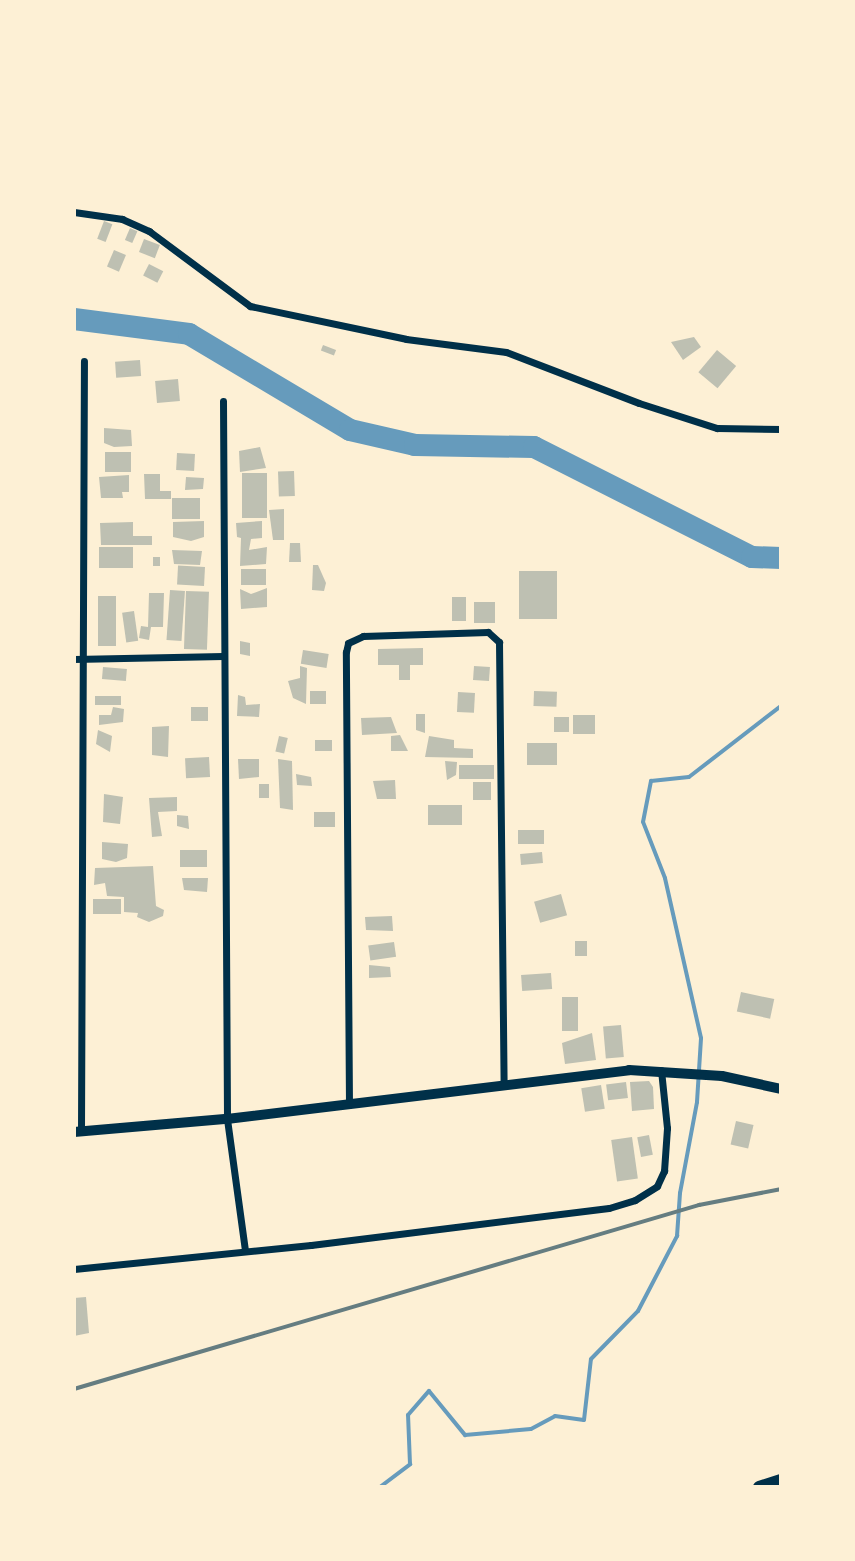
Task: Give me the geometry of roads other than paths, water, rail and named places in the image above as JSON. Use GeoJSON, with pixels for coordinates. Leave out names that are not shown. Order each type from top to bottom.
{"type":"FeatureCollection","features":[{"type":"Feature","properties":{"kind":"highway"},"geometry":{"type":"LineString","coordinates":[[759,1487],[781,1480]]}},
{"type":"Feature","properties":{"kind":"main road"},"geometry":{"type":"LineString","coordinates":[[78,1132],[349,1105],[591,1073],[674,1071],[722,1076],[781,1089]]}},
{"type":"Feature","properties":{"kind":"street"},"geometry":{"type":"LineString","coordinates":[[74,212],[122,219],[149,231],[250,306],[406,339],[506,352],[704,424],[763,431],[781,429]]}},
{"type":"Feature","properties":{"kind":"street"},"geometry":{"type":"LineString","coordinates":[[78,1132],[78,659],[84,361]]}},
{"type":"Feature","properties":{"kind":"street"},"geometry":{"type":"LineString","coordinates":[[223,401],[227,1119],[245,1250]]}},
{"type":"Feature","properties":{"kind":"street"},"geometry":{"type":"LineString","coordinates":[[349,1105],[346,652],[354,637],[488,632],[499,642],[504,1085]]}},
{"type":"Feature","properties":{"kind":"street"},"geometry":{"type":"LineString","coordinates":[[78,659],[223,656]]}},
{"type":"Feature","properties":{"kind":"street"},"geometry":{"type":"LineString","coordinates":[[74,1269],[327,1243],[609,1208],[635,1200],[657,1186],[664,1171],[667,1128],[661,1070]]}},
{"type":"Feature","properties":{"kind":"waterway"},"geometry":{"type":"LineString","coordinates":[[74,319],[189,334],[350,430],[415,445],[534,447],[752,557],[781,558]]}},
{"type":"Feature","properties":{"kind":"waterway"},"geometry":{"type":"LineString","coordinates":[[380,1487],[410,1464],[408,1415],[429,1391],[465,1435],[531,1429],[555,1416],[584,1420],[591,1359],[638,1311],[677,1236],[680,1193],[697,1102],[701,1038],[665,878],[643,822],[651,781],[689,777],[781,706]]}},
{"type":"Feature","properties":{"kind":"railway"},"geometry":{"type":"LineString","coordinates":[[74,1389],[699,1205],[781,1189]]}}]}
